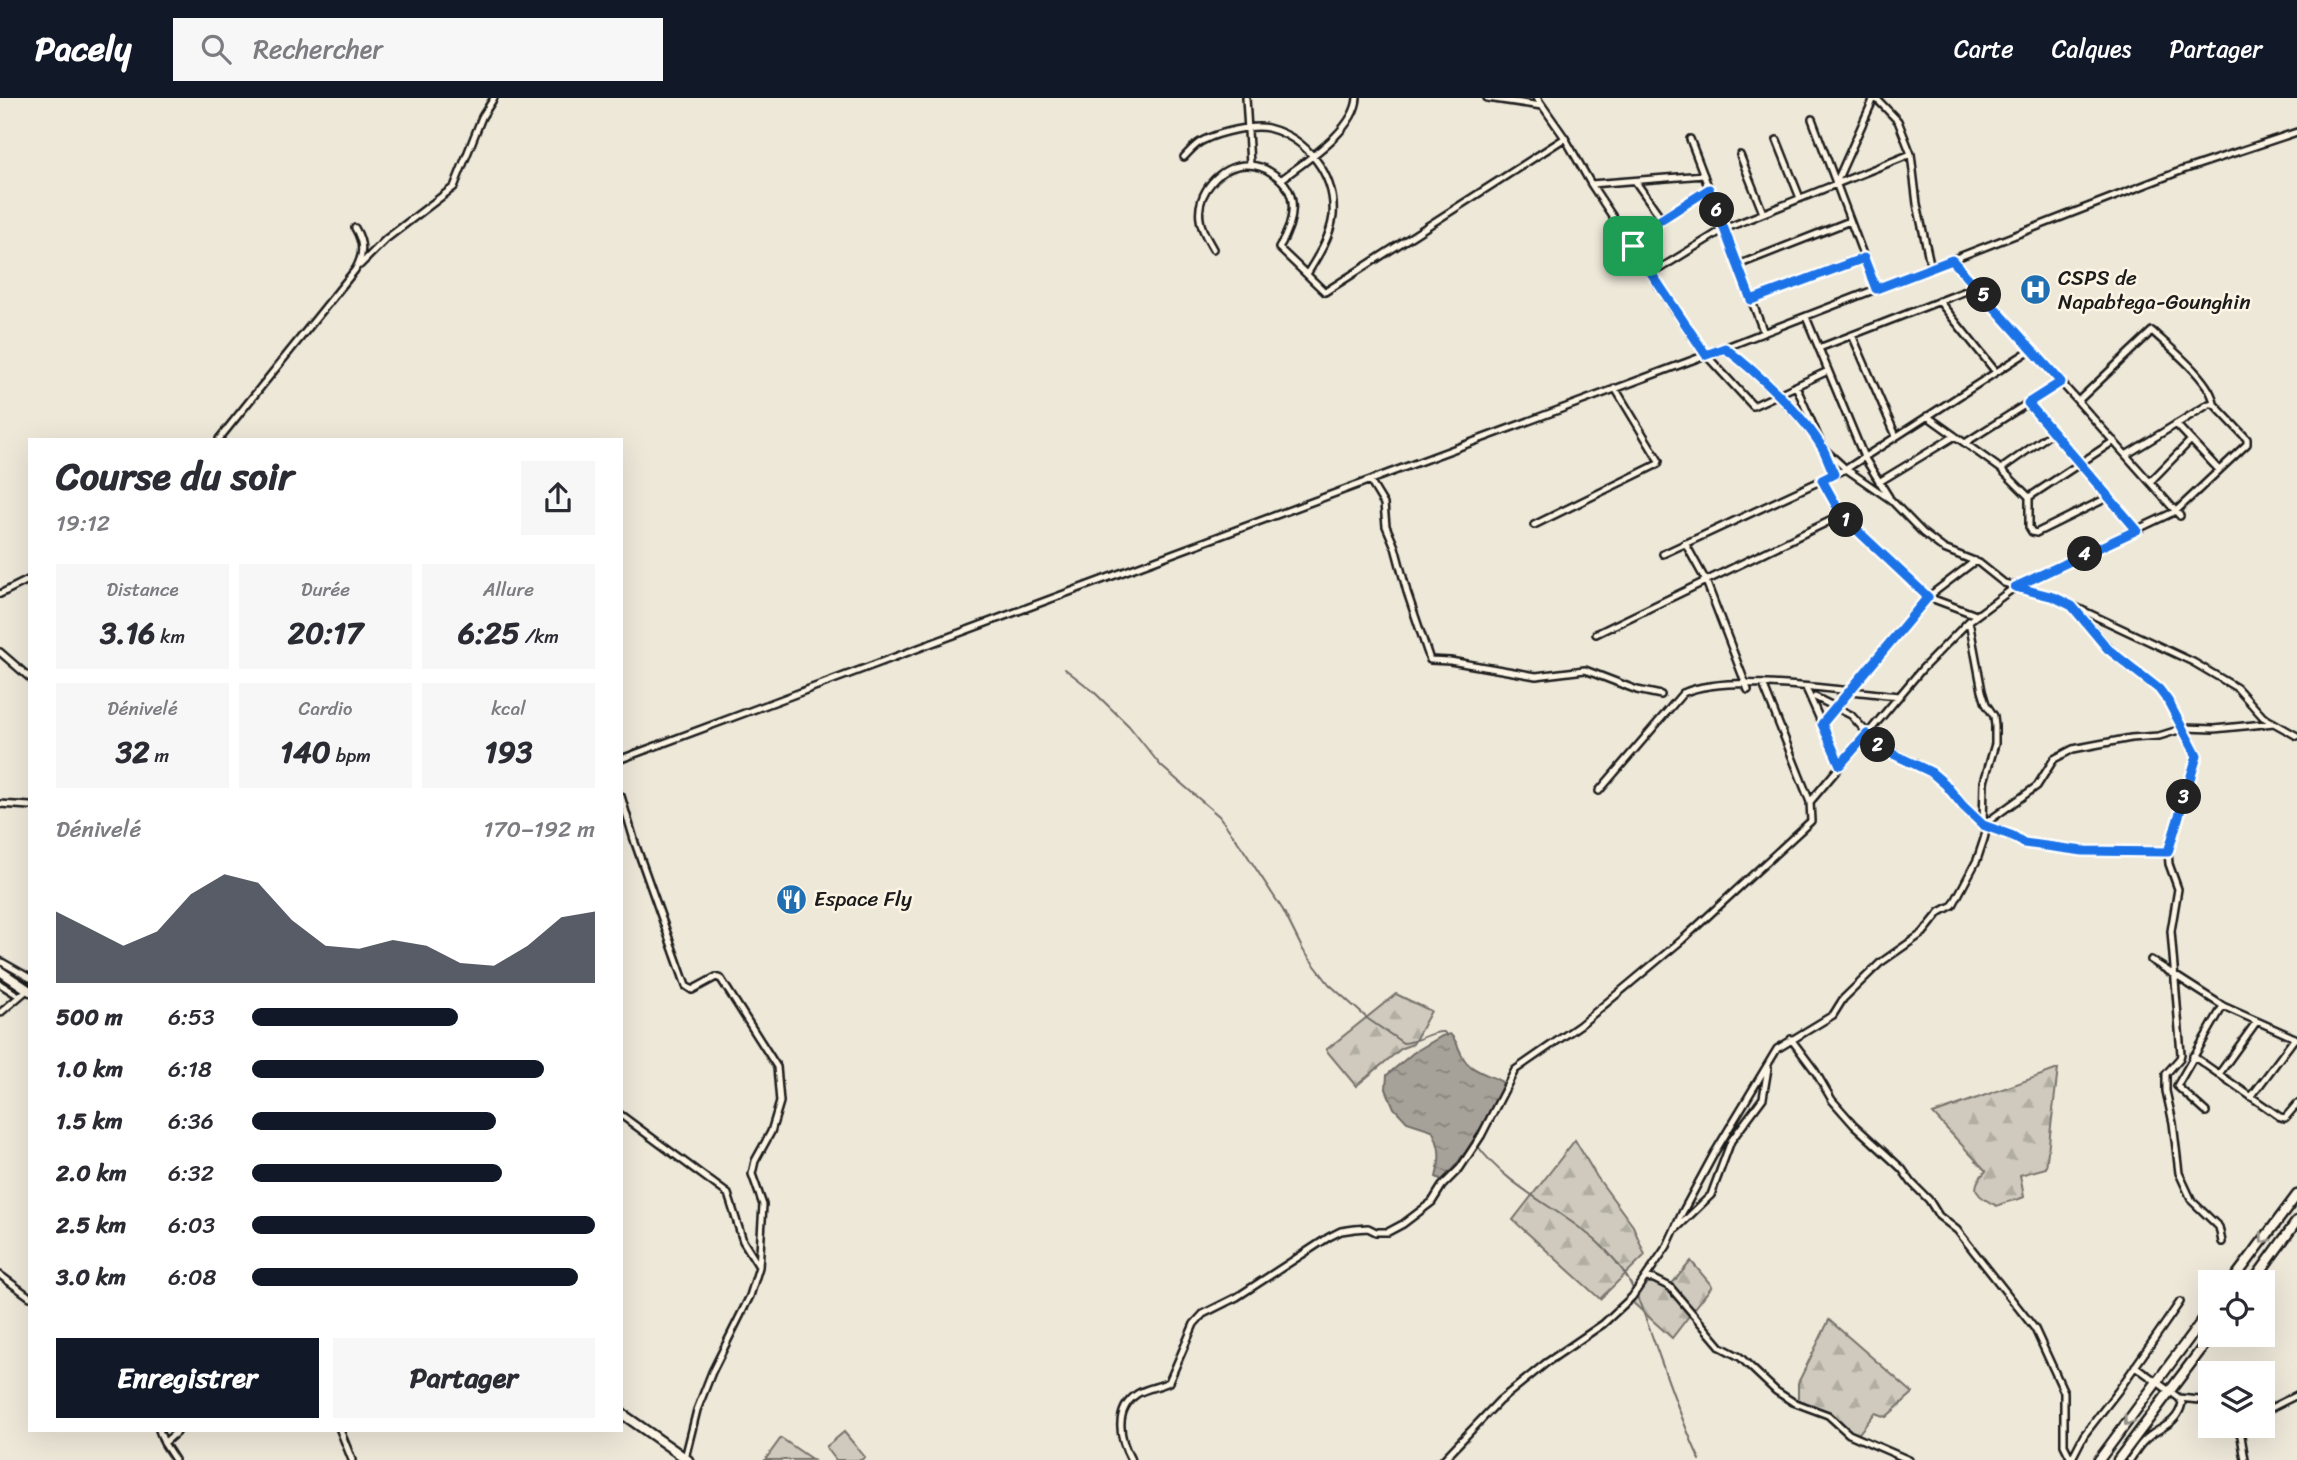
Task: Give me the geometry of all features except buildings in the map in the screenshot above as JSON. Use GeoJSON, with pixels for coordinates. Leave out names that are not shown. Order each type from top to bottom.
{"type":"FeatureCollection","features":[{"type":"Feature","properties":{"kind":"highway"},"geometry":{"type":"LineString","coordinates":[[0,971],[27,985]]}},
{"type":"Feature","properties":{"kind":"highway"},"geometry":{"type":"LineString","coordinates":[[2241,1270],[2297,1195]]}},
{"type":"Feature","properties":{"kind":"highway"},"geometry":{"type":"LineString","coordinates":[[2261,1270],[2297,1221]]}},
{"type":"Feature","properties":{"kind":"highway"},"geometry":{"type":"LineString","coordinates":[[2099,1460],[2198,1326]]}},
{"type":"Feature","properties":{"kind":"highway"},"geometry":{"type":"LineString","coordinates":[[2118,1460],[2203,1347]]}},
{"type":"Feature","properties":{"kind":"highway"},"geometry":{"type":"LineString","coordinates":[[623,1414],[686,1459]]}},
{"type":"Feature","properties":{"kind":"street"},"geometry":{"type":"LineString","coordinates":[[220,438],[373,250],[454,187],[482,117],[494,98]]}},
{"type":"Feature","properties":{"kind":"street"},"geometry":{"type":"LineString","coordinates":[[1246,98],[1250,164]]}},
{"type":"Feature","properties":{"kind":"street"},"geometry":{"type":"LineString","coordinates":[[1281,180],[1313,156],[1348,123],[1354,113],[1357,98]]}},
{"type":"Feature","properties":{"kind":"street"},"geometry":{"type":"LineString","coordinates":[[1486,98],[1542,106]]}},
{"type":"Feature","properties":{"kind":"street"},"geometry":{"type":"LineString","coordinates":[[1537,98],[1565,138],[1591,184],[1706,355],[1753,406],[1828,370]]}},
{"type":"Feature","properties":{"kind":"street"},"geometry":{"type":"LineString","coordinates":[[1836,183],[1875,98],[1898,121],[1911,154],[1917,204],[1931,268]]}},
{"type":"Feature","properties":{"kind":"street"},"geometry":{"type":"LineString","coordinates":[[1812,119],[1876,289]]}},
{"type":"Feature","properties":{"kind":"street"},"geometry":{"type":"LineString","coordinates":[[1184,157],[1204,140],[1248,128],[1266,127],[1299,143],[1313,156],[1330,184],[1333,217],[1324,247],[1307,274]]}},
{"type":"Feature","properties":{"kind":"street"},"geometry":{"type":"LineString","coordinates":[[623,758],[1725,348],[2183,170],[2297,132]]}},
{"type":"Feature","properties":{"kind":"street"},"geometry":{"type":"LineString","coordinates":[[1213,249],[1200,219],[1204,193],[1217,177],[1228,169],[1250,164],[1268,170],[1281,180],[1292,198],[1291,224],[1279,248],[1325,292],[1565,138]]}},
{"type":"Feature","properties":{"kind":"street"},"geometry":{"type":"LineString","coordinates":[[1690,139],[1763,333]]}},
{"type":"Feature","properties":{"kind":"street"},"geometry":{"type":"LineString","coordinates":[[1777,140],[1800,198]]}},
{"type":"Feature","properties":{"kind":"street"},"geometry":{"type":"LineString","coordinates":[[1651,275],[1724,229],[1911,154]]}},
{"type":"Feature","properties":{"kind":"street"},"geometry":{"type":"LineString","coordinates":[[1740,155],[1763,213]]}},
{"type":"Feature","properties":{"kind":"street"},"geometry":{"type":"LineString","coordinates":[[1591,184],[1704,175]]}},
{"type":"Feature","properties":{"kind":"street"},"geometry":{"type":"LineString","coordinates":[[1635,181],[1662,219]]}},
{"type":"Feature","properties":{"kind":"street"},"geometry":{"type":"LineString","coordinates":[[1629,240],[1709,189]]}},
{"type":"Feature","properties":{"kind":"street"},"geometry":{"type":"LineString","coordinates":[[1738,265],[1850,221]]}},
{"type":"Feature","properties":{"kind":"street"},"geometry":{"type":"LineString","coordinates":[[355,228],[363,250],[355,270]]}},
{"type":"Feature","properties":{"kind":"street"},"geometry":{"type":"LineString","coordinates":[[1751,300],[1864,258]]}},
{"type":"Feature","properties":{"kind":"street"},"geometry":{"type":"LineString","coordinates":[[1952,260],[2178,514]]}},
{"type":"Feature","properties":{"kind":"street"},"geometry":{"type":"LineString","coordinates":[[1819,348],[1976,287]]}},
{"type":"Feature","properties":{"kind":"street"},"geometry":{"type":"LineString","coordinates":[[1938,301],[1996,372]]}},
{"type":"Feature","properties":{"kind":"street"},"geometry":{"type":"LineString","coordinates":[[1806,317],[1864,457],[1891,500],[1923,533],[1944,549],[1975,561],[1996,578],[2015,587],[2054,597],[2214,674],[2237,688],[2254,708],[2274,723],[2297,736]]}},
{"type":"Feature","properties":{"kind":"street"},"geometry":{"type":"LineString","coordinates":[[1810,802],[1922,669],[1976,615],[2015,587],[2137,530],[2178,514],[2247,444],[2247,439],[2214,404],[2213,395],[2181,358],[2152,331],[2078,401]]}},
{"type":"Feature","properties":{"kind":"street"},"geometry":{"type":"LineString","coordinates":[[1852,335],[1896,436]]}},
{"type":"Feature","properties":{"kind":"street"},"geometry":{"type":"LineString","coordinates":[[1725,348],[1777,394],[1823,448],[1846,469],[1891,500]]}},
{"type":"Feature","properties":{"kind":"street"},"geometry":{"type":"LineString","coordinates":[[1663,554],[1846,469],[2032,349]]}},
{"type":"Feature","properties":{"kind":"street"},"geometry":{"type":"LineString","coordinates":[[1965,443],[2061,382]]}},
{"type":"Feature","properties":{"kind":"street"},"geometry":{"type":"LineString","coordinates":[[1796,386],[1834,474]]}},
{"type":"Feature","properties":{"kind":"street"},"geometry":{"type":"LineString","coordinates":[[1534,525],[1658,464],[1659,461],[1615,388]]}},
{"type":"Feature","properties":{"kind":"street"},"geometry":{"type":"LineString","coordinates":[[2028,403],[2137,530]]}},
{"type":"Feature","properties":{"kind":"street"},"geometry":{"type":"LineString","coordinates":[[2126,455],[2209,404],[2214,404]]}},
{"type":"Feature","properties":{"kind":"street"},"geometry":{"type":"LineString","coordinates":[[1927,416],[2001,469],[2029,497],[2029,527],[2032,532],[2036,533],[2109,496]]}},
{"type":"Feature","properties":{"kind":"street"},"geometry":{"type":"LineString","coordinates":[[2176,424],[2219,470]]}},
{"type":"Feature","properties":{"kind":"street"},"geometry":{"type":"LineString","coordinates":[[2001,469],[2053,432]]}},
{"type":"Feature","properties":{"kind":"street"},"geometry":{"type":"LineString","coordinates":[[1879,482],[1955,436]]}},
{"type":"Feature","properties":{"kind":"street"},"geometry":{"type":"LineString","coordinates":[[2150,482],[2191,440]]}},
{"type":"Feature","properties":{"kind":"street"},"geometry":{"type":"LineString","coordinates":[[2029,497],[2113,441]]}},
{"type":"Feature","properties":{"kind":"street"},"geometry":{"type":"LineString","coordinates":[[1822,480],[1842,516],[1928,597],[1976,615]]}},
{"type":"Feature","properties":{"kind":"street"},"geometry":{"type":"LineString","coordinates":[[1370,481],[1384,504],[1386,526],[1430,660],[1535,676],[1585,670],[1637,690],[1661,695]]}},
{"type":"Feature","properties":{"kind":"street"},"geometry":{"type":"LineString","coordinates":[[1596,634],[1842,516]]}},
{"type":"Feature","properties":{"kind":"street"},"geometry":{"type":"LineString","coordinates":[[1685,543],[1706,581],[1747,687]]}},
{"type":"Feature","properties":{"kind":"street"},"geometry":{"type":"LineString","coordinates":[[1822,724],[1928,597],[1975,561]]}},
{"type":"Feature","properties":{"kind":"street"},"geometry":{"type":"LineString","coordinates":[[0,594],[28,580]]}},
{"type":"Feature","properties":{"kind":"street"},"geometry":{"type":"LineString","coordinates":[[2072,606],[2108,649],[2159,689],[2197,756],[2168,852],[2178,890],[2171,931],[2181,1054],[2166,1074],[2166,1091],[2179,1173],[2192,1201],[2219,1227],[2222,1242]]}},
{"type":"Feature","properties":{"kind":"street"},"geometry":{"type":"LineString","coordinates":[[1969,621],[1982,691],[1994,716],[1995,725],[1995,744],[1984,782],[1983,825]]}},
{"type":"Feature","properties":{"kind":"street"},"geometry":{"type":"LineString","coordinates":[[0,652],[28,676]]}},
{"type":"Feature","properties":{"kind":"street"},"geometry":{"type":"LineString","coordinates":[[1131,1460],[1124,1447],[1120,1425],[1122,1413],[1137,1394],[1169,1382],[1198,1318],[1237,1297],[1341,1231],[1368,1228],[1376,1232],[1388,1232],[1420,1212],[1432,1202],[1442,1186],[1460,1168],[1481,1136],[1516,1070],[1580,1025],[1695,930],[1734,890],[1811,821],[1810,802],[1763,684]]}},
{"type":"Feature","properties":{"kind":"street"},"geometry":{"type":"LineString","coordinates":[[1599,791],[1683,693],[1700,687],[1747,687],[1763,684],[1900,696]]}},
{"type":"Feature","properties":{"kind":"street"},"geometry":{"type":"LineString","coordinates":[[1806,688],[1840,765]]}},
{"type":"Feature","properties":{"kind":"street"},"geometry":{"type":"LineString","coordinates":[[1443,1460],[1499,1401],[1546,1363],[1603,1324],[1632,1297],[1675,1230],[1715,1152],[1777,1049],[1833,1015],[1843,999],[1880,963],[1923,933],[1940,912],[1953,905],[1978,860],[1986,831],[1945,784],[1931,772],[1893,754],[1867,734],[1856,719],[1815,697]]}},
{"type":"Feature","properties":{"kind":"street"},"geometry":{"type":"LineString","coordinates":[[1983,825],[2030,792],[2045,776],[2054,759],[2068,751],[2131,738],[2159,736],[2182,729],[2274,723]]}},
{"type":"Feature","properties":{"kind":"street"},"geometry":{"type":"LineString","coordinates":[[623,803],[686,986],[692,990],[716,977],[721,979],[777,1067],[779,1107],[752,1174],[763,1205],[759,1267],[750,1296],[712,1372],[697,1410],[686,1459]]}},
{"type":"Feature","properties":{"kind":"street"},"geometry":{"type":"LineString","coordinates":[[0,804],[28,806]]}},
{"type":"Feature","properties":{"kind":"street"},"geometry":{"type":"LineString","coordinates":[[1983,825],[2024,843],[2083,851],[2168,852]]}},
{"type":"Feature","properties":{"kind":"street"},"geometry":{"type":"LineString","coordinates":[[2151,960],[2223,1006],[2296,1038],[2251,1097]]}},
{"type":"Feature","properties":{"kind":"street"},"geometry":{"type":"LineString","coordinates":[[0,961],[27,985],[0,1013]]}},
{"type":"Feature","properties":{"kind":"street"},"geometry":{"type":"LineString","coordinates":[[0,984],[19,996]]}},
{"type":"Feature","properties":{"kind":"street"},"geometry":{"type":"LineString","coordinates":[[2206,1112],[2177,1086],[2223,1006]]}},
{"type":"Feature","properties":{"kind":"street"},"geometry":{"type":"LineString","coordinates":[[2219,1074],[2257,1021]]}},
{"type":"Feature","properties":{"kind":"street"},"geometry":{"type":"LineString","coordinates":[[1791,1039],[1832,1100],[1854,1125],[1902,1169],[1939,1216],[1957,1230],[2035,1329],[2064,1392],[2064,1445],[2071,1459]]}},
{"type":"Feature","properties":{"kind":"street"},"geometry":{"type":"LineString","coordinates":[[2193,1056],[2277,1115],[2285,1118],[2297,1104]]}},
{"type":"Feature","properties":{"kind":"street"},"geometry":{"type":"LineString","coordinates":[[1675,1230],[1710,1195],[1731,1141],[1763,1098],[1769,1062]]}},
{"type":"Feature","properties":{"kind":"street"},"geometry":{"type":"LineString","coordinates":[[623,1116],[728,1194],[743,1241],[759,1267]]}},
{"type":"Feature","properties":{"kind":"street"},"geometry":{"type":"LineString","coordinates":[[0,1275],[28,1296]]}},
{"type":"Feature","properties":{"kind":"street"},"geometry":{"type":"LineString","coordinates":[[1646,1278],[1670,1287],[1721,1347],[1740,1357],[1776,1391],[1793,1402],[1828,1415],[1849,1434],[1909,1460]]}},
{"type":"Feature","properties":{"kind":"street"},"geometry":{"type":"LineString","coordinates":[[2071,1459],[2084,1435],[2180,1302]]}},
{"type":"Feature","properties":{"kind":"street"},"geometry":{"type":"LineString","coordinates":[[2130,1460],[2143,1441],[2165,1428],[2177,1415],[2182,1403],[2135,1366]]}},
{"type":"Feature","properties":{"kind":"street"},"geometry":{"type":"LineString","coordinates":[[2275,1406],[2297,1395]]}},
{"type":"Feature","properties":{"kind":"street"},"geometry":{"type":"LineString","coordinates":[[2179,1398],[2198,1400]]}},
{"type":"Feature","properties":{"kind":"street"},"geometry":{"type":"LineString","coordinates":[[160,1432],[175,1460]]}},
{"type":"Feature","properties":{"kind":"street"},"geometry":{"type":"LineString","coordinates":[[164,1443],[177,1432]]}},
{"type":"Feature","properties":{"kind":"street"},"geometry":{"type":"LineString","coordinates":[[341,1432],[352,1460]]}},
{"type":"Feature","properties":{"kind":"street"},"geometry":{"type":"LineString","coordinates":[[2241,1438],[2245,1460]]}},
{"type":"Feature","properties":{"kind":"green space"},"geometry":{"type":"Polygon","coordinates":[[[1396,994],[1431,1011],[1413,1044],[1402,1048],[1356,1086],[1326,1050],[1396,994]]]}},
{"type":"Feature","properties":{"kind":"green space"},"geometry":{"type":"Polygon","coordinates":[[[2058,1069],[2046,1168],[2020,1175],[2024,1197],[1997,1206],[1977,1192],[1977,1183],[1986,1171],[1933,1114],[2058,1069]]]}},
{"type":"Feature","properties":{"kind":"green space"},"geometry":{"type":"Polygon","coordinates":[[[1575,1140],[1597,1177],[1633,1226],[1645,1255],[1600,1299],[1513,1220],[1575,1140]]]}},
{"type":"Feature","properties":{"kind":"green space"},"geometry":{"type":"Polygon","coordinates":[[[1691,1261],[1712,1286],[1672,1338],[1630,1300],[1645,1278],[1670,1286],[1691,1261]]]}},
{"type":"Feature","properties":{"kind":"green space"},"geometry":{"type":"Polygon","coordinates":[[[1829,1320],[1913,1393],[1886,1417],[1875,1413],[1856,1437],[1832,1419],[1798,1404],[1798,1383],[1829,1320]]]}},
{"type":"Feature","properties":{"kind":"green space"},"geometry":{"type":"Polygon","coordinates":[[[844,1432],[865,1457],[861,1460],[836,1460],[826,1447],[844,1432]]]}},
{"type":"Feature","properties":{"kind":"green space"},"geometry":{"type":"Polygon","coordinates":[[[781,1438],[813,1460],[765,1460],[781,1438]]]}},
{"type":"Feature","properties":{"kind":"water"},"geometry":{"type":"Polygon","coordinates":[[[1450,1034],[1467,1063],[1502,1082],[1502,1087],[1483,1125],[1442,1180],[1436,1177],[1439,1153],[1432,1130],[1407,1122],[1394,1108],[1386,1089],[1387,1075],[1413,1053],[1450,1034]]]}},
{"type":"Feature","properties":{"kind":"waterway"},"geometry":{"type":"LineString","coordinates":[[1065,669],[1093,691],[1129,726],[1161,766],[1219,816],[1283,910],[1303,950],[1329,984],[1368,1019],[1403,1043],[1439,1032],[1444,1032],[1447,1036]]}},
{"type":"Feature","properties":{"kind":"waterway"},"geometry":{"type":"LineString","coordinates":[[1477,1145],[1495,1166],[1515,1183],[1603,1247],[1620,1267],[1634,1291]]}},
{"type":"Feature","properties":{"kind":"waterway"},"geometry":{"type":"LineString","coordinates":[[1637,1296],[1700,1460]]}},
{"type":"Feature","properties":{"kind":"place","name":"CSPS de Napabtega-Gounghin"},"geometry":{"type":"Point","coordinates":[2035,290]}},
{"type":"Feature","properties":{"kind":"place","name":"Espace Fly"},"geometry":{"type":"Point","coordinates":[791,899]}},
{"type":"Feature","properties":{"kind":"route"},"geometry":{"type":"LineString","coordinates":[[1709,189],[1751,300],[1864,258],[1876,289],[1952,260],[2061,382],[2028,403],[2137,530],[2015,587],[2054,597],[2072,606],[2108,649],[2159,689],[2168,701],[2197,756],[2168,852],[2083,851],[2024,843],[1983,825],[1931,772],[1879,746],[1867,734],[1840,765],[1822,724],[1928,597],[1842,516],[1822,480],[1834,474],[1823,448],[1805,424],[1748,366],[1725,348],[1706,355],[1633,246],[1629,240],[1709,189]]}}]}
